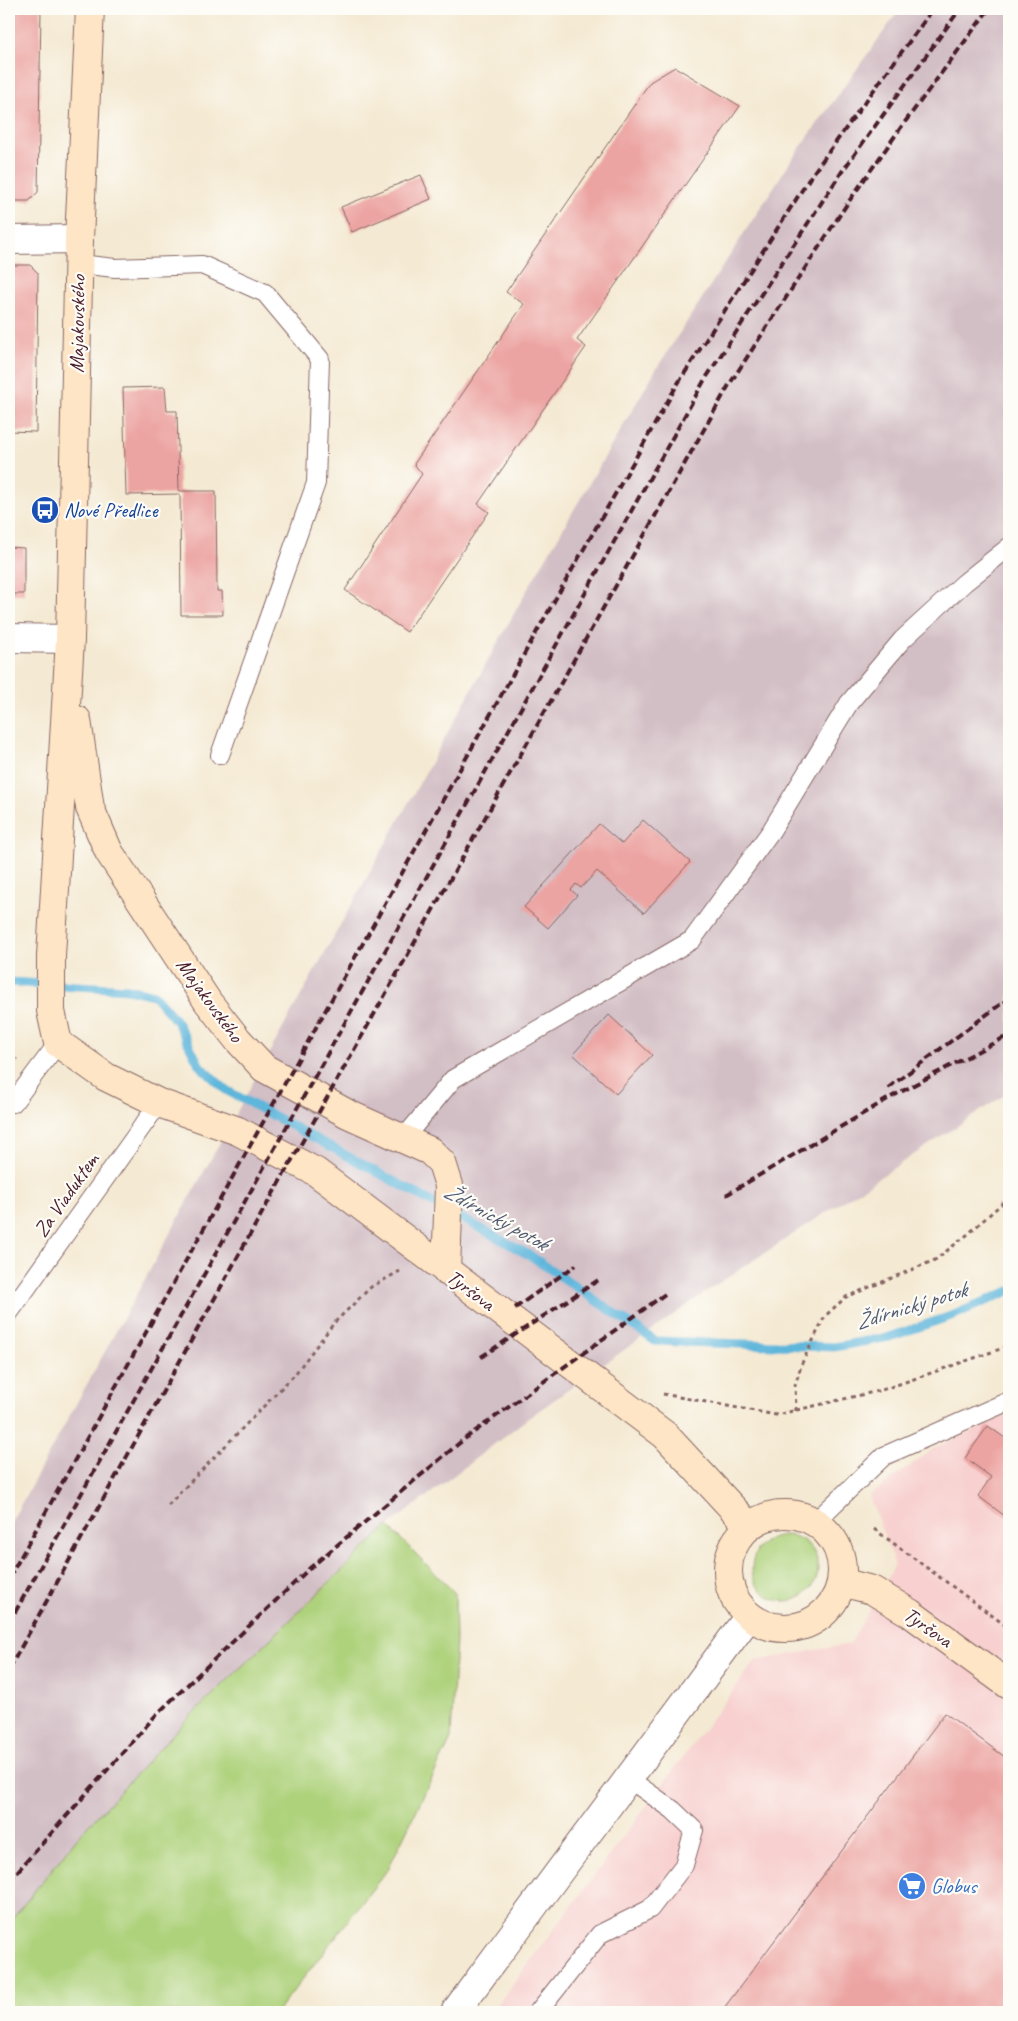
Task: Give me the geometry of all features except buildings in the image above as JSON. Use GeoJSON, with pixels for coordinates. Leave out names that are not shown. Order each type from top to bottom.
{"type":"FeatureCollection","features":[{"type":"Feature","properties":{"kind":"main road","name":"Majakovského"},"geometry":{"type":"LineString","coordinates":[[58,1043],[51,1011],[51,956],[70,639],[79,252],[90,9]]}},
{"type":"Feature","properties":{"kind":"main road","name":"Majakovského"},"geometry":{"type":"LineString","coordinates":[[70,639],[79,742],[90,808],[109,852],[208,1002],[238,1040],[264,1068],[348,1114],[430,1151],[442,1163],[449,1185],[448,1225],[436,1264]]}},
{"type":"Feature","properties":{"kind":"main road"},"geometry":{"type":"LineString","coordinates":[[58,1043],[106,1077],[159,1103]]}},
{"type":"Feature","properties":{"kind":"main road","name":"Tyršova"},"geometry":{"type":"LineString","coordinates":[[159,1103],[238,1131],[316,1172],[665,1435],[749,1526]]}},
{"type":"Feature","properties":{"kind":"main road"},"geometry":{"type":"LineString","coordinates":[[782,1514],[799,1515],[815,1522],[828,1533],[838,1548],[842,1565],[841,1582],[834,1600],[822,1615],[805,1625],[786,1628],[767,1625],[749,1616],[737,1603],[730,1586],[727,1569],[731,1551],[738,1537],[749,1526],[764,1517],[782,1514]]}},
{"type":"Feature","properties":{"kind":"main road","name":"Tyršova"},"geometry":{"type":"LineString","coordinates":[[841,1582],[872,1590],[910,1613],[1009,1685]]}},
{"type":"Feature","properties":{"kind":"street"},"geometry":{"type":"LineString","coordinates":[[9,240],[79,252]]}},
{"type":"Feature","properties":{"kind":"street"},"geometry":{"type":"LineString","coordinates":[[9,638],[70,639]]}},
{"type":"Feature","properties":{"kind":"street"},"geometry":{"type":"LineString","coordinates":[[455,2012],[749,1616]]}},
{"type":"Feature","properties":{"kind":"lane"},"geometry":{"type":"LineString","coordinates":[[79,252],[115,268],[202,265],[265,293],[320,359],[316,482],[220,755]]}},
{"type":"Feature","properties":{"kind":"lane"},"geometry":{"type":"LineString","coordinates":[[404,1138],[453,1079],[692,940],[770,831],[850,703],[902,640],[964,583],[1009,547]]}},
{"type":"Feature","properties":{"kind":"lane"},"geometry":{"type":"LineString","coordinates":[[9,1103],[13,1103],[58,1043]]}},
{"type":"Feature","properties":{"kind":"lane","name":"Za Viaduktem"},"geometry":{"type":"LineString","coordinates":[[9,1313],[159,1103]]}},
{"type":"Feature","properties":{"kind":"lane"},"geometry":{"type":"LineString","coordinates":[[815,1522],[884,1456],[1009,1401]]}},
{"type":"Feature","properties":{"kind":"lane"},"geometry":{"type":"LineString","coordinates":[[538,2012],[600,1934],[650,1909],[684,1865],[694,1830],[673,1810],[629,1779]]}},
{"type":"Feature","properties":{"kind":"path"},"geometry":{"type":"LineString","coordinates":[[796,1411],[795,1385],[802,1363],[825,1316],[846,1297],[934,1260],[967,1235],[1009,1197]]}},
{"type":"Feature","properties":{"kind":"path"},"geometry":{"type":"LineString","coordinates":[[168,1505],[295,1374],[334,1323],[371,1287],[436,1264]]}},
{"type":"Feature","properties":{"kind":"path"},"geometry":{"type":"LineString","coordinates":[[655,1392],[776,1415],[882,1390],[1009,1346]]}},
{"type":"Feature","properties":{"kind":"path"},"geometry":{"type":"LineString","coordinates":[[874,1529],[1009,1628]]}},
{"type":"Feature","properties":{"kind":"shaded area"},"geometry":{"type":"Polygon","coordinates":[[[900,9],[1009,9],[1009,1092],[710,1289],[527,1419],[388,1526],[304,1606],[9,1923],[9,1526],[299,999],[530,585],[655,371],[790,162],[900,9]]]}},
{"type":"Feature","properties":{"kind":"shaded area"},"geometry":{"type":"Polygon","coordinates":[[[1009,1414],[1009,2012],[492,2012],[755,1661],[850,1644],[895,1565],[869,1496],[934,1448],[1009,1414]]]}},
{"type":"Feature","properties":{"kind":"green space"},"geometry":{"type":"Polygon","coordinates":[[[388,1526],[455,1593],[456,1638],[451,1739],[388,1869],[277,2012],[9,2012],[9,1923],[76,1839],[183,1723],[388,1526]]]}},
{"type":"Feature","properties":{"kind":"green space"},"geometry":{"type":"Polygon","coordinates":[[[791,1535],[809,1544],[816,1555],[818,1568],[816,1581],[809,1592],[798,1599],[779,1601],[761,1592],[754,1581],[752,1562],[761,1544],[772,1537],[791,1535]]]}},
{"type":"Feature","properties":{"kind":"waterway","name":"Ždírnický potok"},"geometry":{"type":"LineString","coordinates":[[9,982],[128,989],[154,995],[177,1022],[200,1066],[226,1090],[531,1256],[655,1341],[834,1347],[889,1337],[954,1315],[1009,1291]]}},
{"type":"Feature","properties":{"kind":"railway"},"geometry":{"type":"LineString","coordinates":[[9,1578],[527,649],[677,385],[811,176],[933,9]]}},
{"type":"Feature","properties":{"kind":"railway"},"geometry":{"type":"LineString","coordinates":[[9,1623],[704,381],[841,173],[960,9]]}},
{"type":"Feature","properties":{"kind":"railway"},"geometry":{"type":"LineString","coordinates":[[9,1669],[257,1222],[729,385],[847,204],[989,9]]}},
{"type":"Feature","properties":{"kind":"railway"},"geometry":{"type":"LineString","coordinates":[[888,1088],[1009,998]]}},
{"type":"Feature","properties":{"kind":"railway"},"geometry":{"type":"LineString","coordinates":[[726,1195],[891,1097],[1009,1035]]}},
{"type":"Feature","properties":{"kind":"railway"},"geometry":{"type":"LineString","coordinates":[[515,1308],[576,1265]]}},
{"type":"Feature","properties":{"kind":"railway"},"geometry":{"type":"LineString","coordinates":[[481,1357],[600,1279]]}},
{"type":"Feature","properties":{"kind":"railway"},"geometry":{"type":"LineString","coordinates":[[9,1881],[156,1715],[311,1567],[463,1440],[665,1294]]}},
{"type":"Feature","properties":{"kind":"place","name":"Nové Předlice"},"geometry":{"type":"Point","coordinates":[45,510]}},
{"type":"Feature","properties":{"kind":"place","name":"Globus"},"geometry":{"type":"Point","coordinates":[912,1886]}}]}
